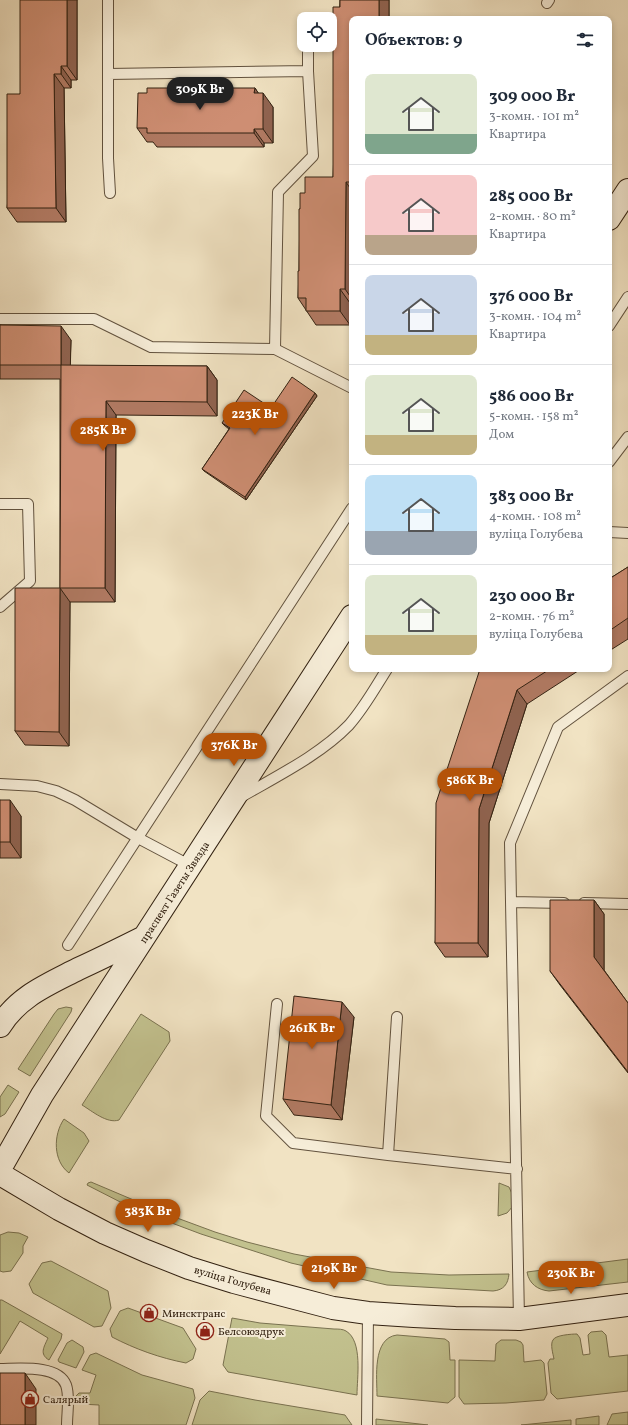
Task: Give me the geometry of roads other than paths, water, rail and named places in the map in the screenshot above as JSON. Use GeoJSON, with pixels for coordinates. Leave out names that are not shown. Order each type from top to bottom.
{"type":"FeatureCollection","features":[{"type":"Feature","properties":{"kind":"main road"},"geometry":{"type":"LineString","coordinates":[[612,214],[628,190]]}},
{"type":"Feature","properties":{"kind":"main road","name":"праспект Газеты Звязда"},"geometry":{"type":"LineString","coordinates":[[0,1169],[42,1095],[349,621]]}},
{"type":"Feature","properties":{"kind":"main road"},"geometry":{"type":"LineString","coordinates":[[0,1026],[10,1011],[17,1004],[38,989],[145,936]]}},
{"type":"Feature","properties":{"kind":"main road","name":"вуліца Голубева"},"geometry":{"type":"LineString","coordinates":[[0,1174],[59,1209],[105,1233],[189,1268],[234,1282],[333,1308],[368,1313],[455,1318],[519,1319],[628,1304]]}},
{"type":"Feature","properties":{"kind":"lane"},"geometry":{"type":"LineString","coordinates":[[108,0],[108,158],[110,193]]}},
{"type":"Feature","properties":{"kind":"lane"},"geometry":{"type":"LineString","coordinates":[[276,349],[278,192],[313,156],[308,52]]}},
{"type":"Feature","properties":{"kind":"lane"},"geometry":{"type":"LineString","coordinates":[[108,74],[308,71]]}},
{"type":"Feature","properties":{"kind":"lane"},"geometry":{"type":"LineString","coordinates":[[612,321],[628,297]]}},
{"type":"Feature","properties":{"kind":"lane"},"geometry":{"type":"LineString","coordinates":[[0,319],[94,319],[151,347],[276,349],[349,386]]}},
{"type":"Feature","properties":{"kind":"lane"},"geometry":{"type":"LineString","coordinates":[[612,458],[628,437]]}},
{"type":"Feature","properties":{"kind":"lane"},"geometry":{"type":"LineString","coordinates":[[0,504],[28,504],[30,581],[0,608]]}},
{"type":"Feature","properties":{"kind":"lane"},"geometry":{"type":"LineString","coordinates":[[68,945],[349,513]]}},
{"type":"Feature","properties":{"kind":"lane"},"geometry":{"type":"LineString","coordinates":[[612,532],[628,533]]}},
{"type":"Feature","properties":{"kind":"lane"},"geometry":{"type":"LineString","coordinates":[[231,804],[313,755],[336,737],[355,718],[385,672]]}},
{"type":"Feature","properties":{"kind":"lane"},"geometry":{"type":"LineString","coordinates":[[519,1319],[510,843],[558,727],[628,676]]}},
{"type":"Feature","properties":{"kind":"lane"},"geometry":{"type":"LineString","coordinates":[[0,784],[37,786],[56,791],[190,866]]}},
{"type":"Feature","properties":{"kind":"lane"},"geometry":{"type":"LineString","coordinates":[[511,902],[628,904]]}},
{"type":"Feature","properties":{"kind":"lane"},"geometry":{"type":"LineString","coordinates":[[278,1004],[266,1116],[293,1144],[517,1169]]}},
{"type":"Feature","properties":{"kind":"lane"},"geometry":{"type":"LineString","coordinates":[[388,1155],[397,1017]]}},
{"type":"Feature","properties":{"kind":"lane"},"geometry":{"type":"LineString","coordinates":[[367,1425],[368,1313]]}},
{"type":"Feature","properties":{"kind":"lane"},"geometry":{"type":"LineString","coordinates":[[0,1369],[40,1369],[60,1376],[66,1387],[68,1425]]}},
{"type":"Feature","properties":{"kind":"place","name":"Минсктранс"},"geometry":{"type":"Point","coordinates":[149,1313]}},
{"type":"Feature","properties":{"kind":"place","name":"Белсоюздрук"},"geometry":{"type":"Point","coordinates":[205,1331]}},
{"type":"Feature","properties":{"kind":"place","name":"Салярый"},"geometry":{"type":"Point","coordinates":[30,1399]}}]}
